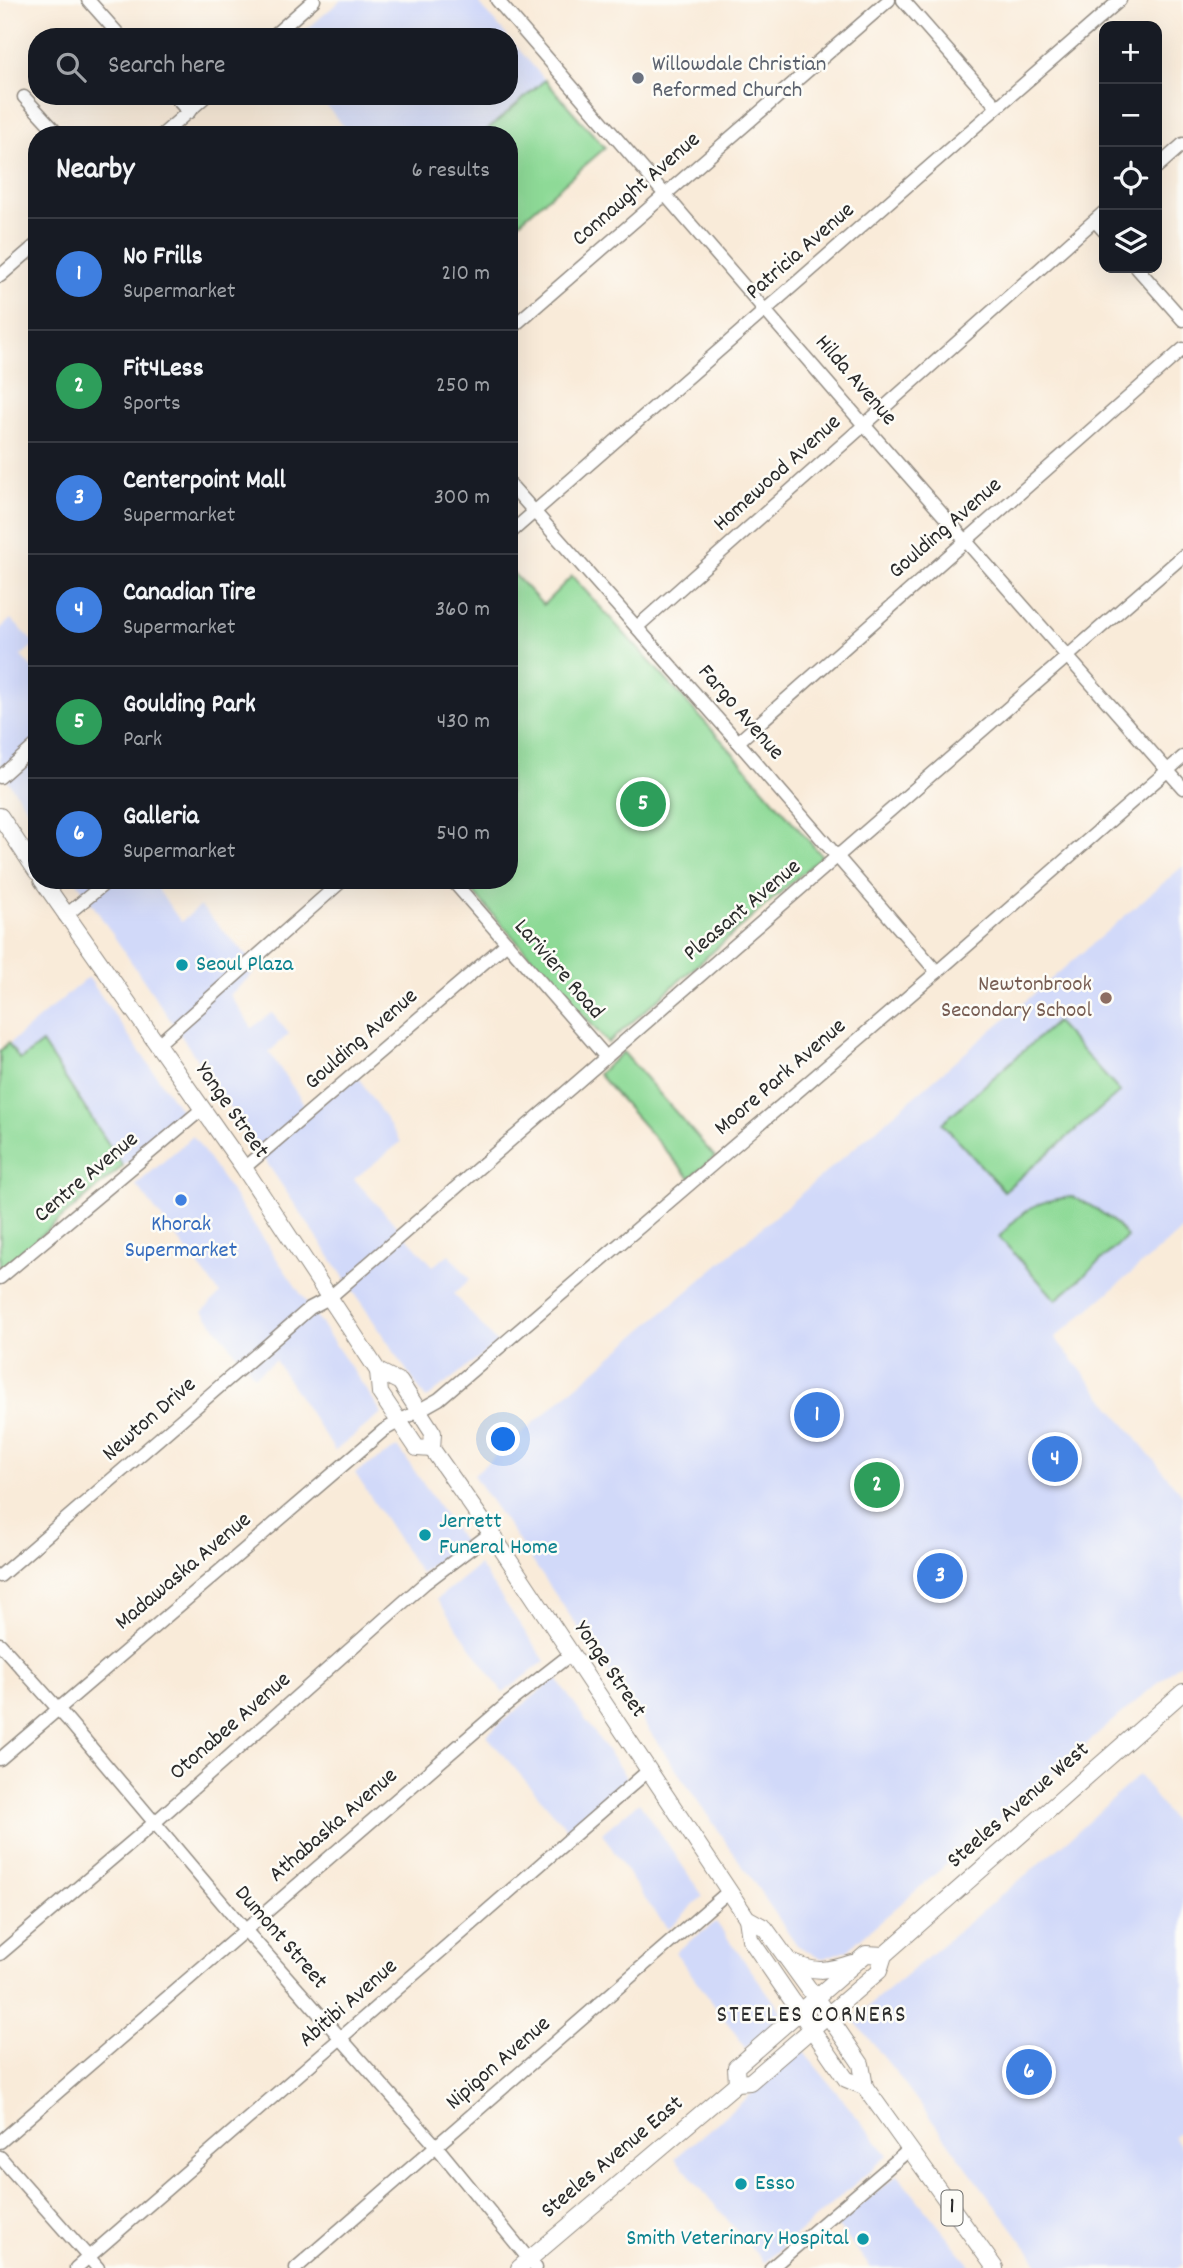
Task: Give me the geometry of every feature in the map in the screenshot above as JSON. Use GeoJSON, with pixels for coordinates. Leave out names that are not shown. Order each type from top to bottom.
{"type":"FeatureCollection","features":[{"type":"Feature","properties":{"kind":"main road"},"geometry":{"type":"LineString","coordinates":[[0,816],[28,858]]}},
{"type":"Feature","properties":{"kind":"main road","name":"Yonge Street"},"geometry":{"type":"LineString","coordinates":[[48,889],[243,1168],[379,1371],[400,1382],[433,1433],[432,1449],[491,1533],[747,1918],[750,1939],[846,2079],[865,2087]]}},
{"type":"Feature","properties":{"kind":"main road","name":"Yonge Street"},"geometry":{"type":"LineString","coordinates":[[379,1371],[380,1393],[416,1448],[432,1449]]}},
{"type":"Feature","properties":{"kind":"main road","name":"Steeles Avenue West"},"geometry":{"type":"LineString","coordinates":[[812,2027],[879,1971],[884,1955],[1183,1692]]}},
{"type":"Feature","properties":{"kind":"main road","name":"Yonge Street"},"geometry":{"type":"LineString","coordinates":[[747,1918],[765,1928],[827,2014],[860,2064],[865,2087],[995,2268]]}},
{"type":"Feature","properties":{"kind":"main road","name":"Steeles Avenue West"},"geometry":{"type":"LineString","coordinates":[[801,2012],[866,1954],[884,1955]]}},
{"type":"Feature","properties":{"kind":"main road"},"geometry":{"type":"LineString","coordinates":[[787,1960],[816,1971],[857,1962]]}},
{"type":"Feature","properties":{"kind":"main road","name":"Steeles Avenue East"},"geometry":{"type":"LineString","coordinates":[[737,2083],[736,2067],[801,2012]]}},
{"type":"Feature","properties":{"kind":"main road","name":"Steeles Avenue East"},"geometry":{"type":"LineString","coordinates":[[528,2265],[737,2083],[750,2082],[812,2027]]}},
{"type":"Feature","properties":{"kind":"street"},"geometry":{"type":"LineString","coordinates":[[88,0],[113,28]]}},
{"type":"Feature","properties":{"kind":"street","name":"Hilda Avenue"},"geometry":{"type":"LineString","coordinates":[[497,0],[864,425],[1183,788]]}},
{"type":"Feature","properties":{"kind":"street","name":"Connaught Avenue"},"geometry":{"type":"LineString","coordinates":[[518,322],[889,0]]}},
{"type":"Feature","properties":{"kind":"street"},"geometry":{"type":"LineString","coordinates":[[903,0],[997,107]]}},
{"type":"Feature","properties":{"kind":"street","name":"Patricia Avenue"},"geometry":{"type":"LineString","coordinates":[[518,526],[1120,0]]}},
{"type":"Feature","properties":{"kind":"street"},"geometry":{"type":"LineString","coordinates":[[280,28],[304,3]]}},
{"type":"Feature","properties":{"kind":"street"},"geometry":{"type":"LineString","coordinates":[[24,97],[28,101]]}},
{"type":"Feature","properties":{"kind":"street"},"geometry":{"type":"LineString","coordinates":[[31,105],[51,126]]}},
{"type":"Feature","properties":{"kind":"street"},"geometry":{"type":"LineString","coordinates":[[182,105],[188,112]]}},
{"type":"Feature","properties":{"kind":"street"},"geometry":{"type":"LineString","coordinates":[[172,126],[196,105]]}},
{"type":"Feature","properties":{"kind":"street"},"geometry":{"type":"LineString","coordinates":[[1162,163],[1183,144]]}},
{"type":"Feature","properties":{"kind":"street","name":"Homewood Avenue"},"geometry":{"type":"LineString","coordinates":[[637,627],[1099,218]]}},
{"type":"Feature","properties":{"kind":"street"},"geometry":{"type":"LineString","coordinates":[[0,276],[28,252]]}},
{"type":"Feature","properties":{"kind":"street"},"geometry":{"type":"LineString","coordinates":[[1141,273],[1183,320]]}},
{"type":"Feature","properties":{"kind":"street","name":"Goulding Avenue"},"geometry":{"type":"LineString","coordinates":[[738,742],[1183,349]]}},
{"type":"Feature","properties":{"kind":"street","name":"Fargo Avenue"},"geometry":{"type":"LineString","coordinates":[[518,493],[936,972]]}},
{"type":"Feature","properties":{"kind":"street","name":"Pleasant Avenue"},"geometry":{"type":"LineString","coordinates":[[329,1297],[1183,556]]}},
{"type":"Feature","properties":{"kind":"street"},"geometry":{"type":"LineString","coordinates":[[0,776],[28,752]]}},
{"type":"Feature","properties":{"kind":"street","name":"Moore Park Avenue"},"geometry":{"type":"LineString","coordinates":[[399,1421],[439,1399],[1183,757]]}},
{"type":"Feature","properties":{"kind":"street"},"geometry":{"type":"LineString","coordinates":[[65,916],[98,889]]}},
{"type":"Feature","properties":{"kind":"street"},"geometry":{"type":"LineString","coordinates":[[157,1045],[333,889]]}},
{"type":"Feature","properties":{"kind":"street","name":"Lariviere Road"},"geometry":{"type":"LineString","coordinates":[[460,889],[605,1056]]}},
{"type":"Feature","properties":{"kind":"street","name":"Goulding Avenue"},"geometry":{"type":"LineString","coordinates":[[243,1168],[507,943]]}},
{"type":"Feature","properties":{"kind":"street","name":"Centre Avenue"},"geometry":{"type":"LineString","coordinates":[[0,1278],[201,1110]]}},
{"type":"Feature","properties":{"kind":"street","name":"Newton Drive"},"geometry":{"type":"LineString","coordinates":[[0,1576],[307,1311],[329,1297]]}},
{"type":"Feature","properties":{"kind":"street","name":"Madawaska Avenue"},"geometry":{"type":"LineString","coordinates":[[0,1759],[384,1430],[399,1421]]}},
{"type":"Feature","properties":{"kind":"street","name":"Otonabee Avenue"},"geometry":{"type":"LineString","coordinates":[[0,1954],[154,1823],[425,1583],[491,1533]]}},
{"type":"Feature","properties":{"kind":"street","name":"Dumont Street"},"geometry":{"type":"LineString","coordinates":[[0,1644],[436,2147],[528,2265]]}},
{"type":"Feature","properties":{"kind":"street","name":"Athabaska Avenue"},"geometry":{"type":"LineString","coordinates":[[0,2142],[507,1704],[571,1654]]}},
{"type":"Feature","properties":{"kind":"street","name":"Abitibi Avenue"},"geometry":{"type":"LineString","coordinates":[[76,2268],[648,1771]]}},
{"type":"Feature","properties":{"kind":"street","name":"Nipigon Avenue"},"geometry":{"type":"LineString","coordinates":[[296,2268],[729,1891]]}},
{"type":"Feature","properties":{"kind":"street"},"geometry":{"type":"LineString","coordinates":[[771,2268],[910,2149]]}},
{"type":"Feature","properties":{"kind":"street"},"geometry":{"type":"LineString","coordinates":[[0,2157],[98,2268]]}},
{"type":"Feature","properties":{"kind":"shaded area"},"geometry":{"type":"Polygon","coordinates":[[[341,0],[476,0],[500,28],[308,28],[341,0]]]}},
{"type":"Feature","properties":{"kind":"shaded area"},"geometry":{"type":"Polygon","coordinates":[[[518,48],[545,80],[518,103],[518,48]]]}},
{"type":"Feature","properties":{"kind":"shaded area"},"geometry":{"type":"Polygon","coordinates":[[[326,105],[516,105],[491,126],[343,126],[326,105]]]}},
{"type":"Feature","properties":{"kind":"shaded area"},"geometry":{"type":"Polygon","coordinates":[[[11,619],[28,637],[28,650],[21,656],[28,664],[28,811],[0,769],[0,629],[11,619]]]}},
{"type":"Feature","properties":{"kind":"shaded area"},"geometry":{"type":"Polygon","coordinates":[[[1183,866],[1183,1229],[1055,1338],[1183,1496],[1183,1661],[847,1950],[821,1959],[797,1945],[473,1475],[1183,866]]]}},
{"type":"Feature","properties":{"kind":"shaded area"},"geometry":{"type":"Polygon","coordinates":[[[82,889],[157,889],[181,922],[200,906],[259,968],[230,995],[252,1028],[272,1013],[289,1034],[269,1052],[306,1107],[352,1068],[401,1142],[354,1179],[433,1266],[449,1254],[470,1279],[454,1294],[497,1343],[426,1399],[82,889]]]}},
{"type":"Feature","properties":{"kind":"shaded area"},"geometry":{"type":"Polygon","coordinates":[[[88,977],[181,1111],[180,1119],[123,1166],[42,1043],[20,1061],[9,1044],[88,977]]]}},
{"type":"Feature","properties":{"kind":"shaded area"},"geometry":{"type":"Polygon","coordinates":[[[193,1136],[382,1413],[335,1451],[275,1360],[254,1376],[203,1311],[220,1294],[136,1185],[193,1136]]]}},
{"type":"Feature","properties":{"kind":"shaded area"},"geometry":{"type":"Polygon","coordinates":[[[398,1447],[464,1543],[420,1573],[355,1473],[398,1447]]]}},
{"type":"Feature","properties":{"kind":"shaded area"},"geometry":{"type":"Polygon","coordinates":[[[479,1565],[545,1661],[503,1693],[437,1599],[479,1565]]]}},
{"type":"Feature","properties":{"kind":"shaded area"},"geometry":{"type":"Polygon","coordinates":[[[556,1678],[628,1780],[568,1830],[486,1735],[556,1678]]]}},
{"type":"Feature","properties":{"kind":"shaded area"},"geometry":{"type":"Polygon","coordinates":[[[1139,1775],[1183,1835],[1183,2128],[1174,2136],[1183,2150],[1183,2264],[1177,2268],[1042,2268],[853,2019],[1070,1838],[1139,1775]]]}},
{"type":"Feature","properties":{"kind":"shaded area"},"geometry":{"type":"Polygon","coordinates":[[[639,1802],[703,1896],[668,1929],[642,1895],[602,1833],[639,1802]]]}},
{"type":"Feature","properties":{"kind":"shaded area"},"geometry":{"type":"Polygon","coordinates":[[[716,1922],[781,2011],[778,2021],[746,2048],[675,1952],[716,1922]]]}},
{"type":"Feature","properties":{"kind":"shaded area"},"geometry":{"type":"Polygon","coordinates":[[[803,2051],[888,2155],[764,2263],[675,2158],[803,2051]]]}},
{"type":"Feature","properties":{"kind":"shaded area"},"geometry":{"type":"Polygon","coordinates":[[[898,2175],[972,2268],[871,2268],[836,2224],[898,2175]]]}},
{"type":"Feature","properties":{"kind":"green space"},"geometry":{"type":"Polygon","coordinates":[[[545,80],[605,148],[518,223],[518,126],[491,126],[545,80]]]}},
{"type":"Feature","properties":{"kind":"green space"},"geometry":{"type":"Polygon","coordinates":[[[572,576],[733,753],[822,856],[608,1043],[470,889],[518,889],[518,579],[543,605],[572,576]]]}},
{"type":"Feature","properties":{"kind":"green space"},"geometry":{"type":"Polygon","coordinates":[[[1056,1022],[1120,1092],[1004,1191],[942,1123],[1056,1022]]]}},
{"type":"Feature","properties":{"kind":"green space"},"geometry":{"type":"Polygon","coordinates":[[[8,1043],[20,1060],[42,1043],[123,1166],[0,1270],[0,1051],[8,1043]]]}},
{"type":"Feature","properties":{"kind":"green space"},"geometry":{"type":"Polygon","coordinates":[[[623,1052],[715,1157],[690,1178],[598,1074],[623,1052]]]}},
{"type":"Feature","properties":{"kind":"green space"},"geometry":{"type":"Polygon","coordinates":[[[1072,1197],[1102,1213],[1127,1237],[1056,1300],[999,1237],[1031,1208],[1048,1201],[1072,1197]]]}},
{"type":"Feature","properties":{"kind":"place","name":"Willowdale Christian Reformed Church"},"geometry":{"type":"Point","coordinates":[638,78]}},
{"type":"Feature","properties":{"kind":"place","name":"Goulding Park"},"geometry":{"type":"Point","coordinates":[643,804]}},
{"type":"Feature","properties":{"kind":"place","name":"Seoul Plaza"},"geometry":{"type":"Point","coordinates":[182,965]}},
{"type":"Feature","properties":{"kind":"place","name":"Newtonbrook Secondary School"},"geometry":{"type":"Point","coordinates":[1106,998]}},
{"type":"Feature","properties":{"kind":"place","name":"Khorak Supermarket"},"geometry":{"type":"Point","coordinates":[181,1200]}},
{"type":"Feature","properties":{"kind":"place","name":"No Frills"},"geometry":{"type":"Point","coordinates":[817,1415]}},
{"type":"Feature","properties":{"kind":"place","name":"Canadian Tire"},"geometry":{"type":"Point","coordinates":[1055,1459]}},
{"type":"Feature","properties":{"kind":"place","name":"Fit4Less"},"geometry":{"type":"Point","coordinates":[877,1485]}},
{"type":"Feature","properties":{"kind":"place","name":"Jerrett Funeral Home"},"geometry":{"type":"Point","coordinates":[425,1535]}},
{"type":"Feature","properties":{"kind":"place","name":"Centerpoint Mall"},"geometry":{"type":"Point","coordinates":[940,1576]}},
{"type":"Feature","properties":{"kind":"place","name":"Galleria"},"geometry":{"type":"Point","coordinates":[1029,2072]}},
{"type":"Feature","properties":{"kind":"place","name":"Esso"},"geometry":{"type":"Point","coordinates":[741,2184]}},
{"type":"Feature","properties":{"kind":"place","name":"Smith Veterinary Hospital"},"geometry":{"type":"Point","coordinates":[863,2239]}},
{"type":"Feature","properties":{"kind":"district","name":"STEELES CORNERS"},"geometry":{"type":"Point","coordinates":[812,2016]}}]}
